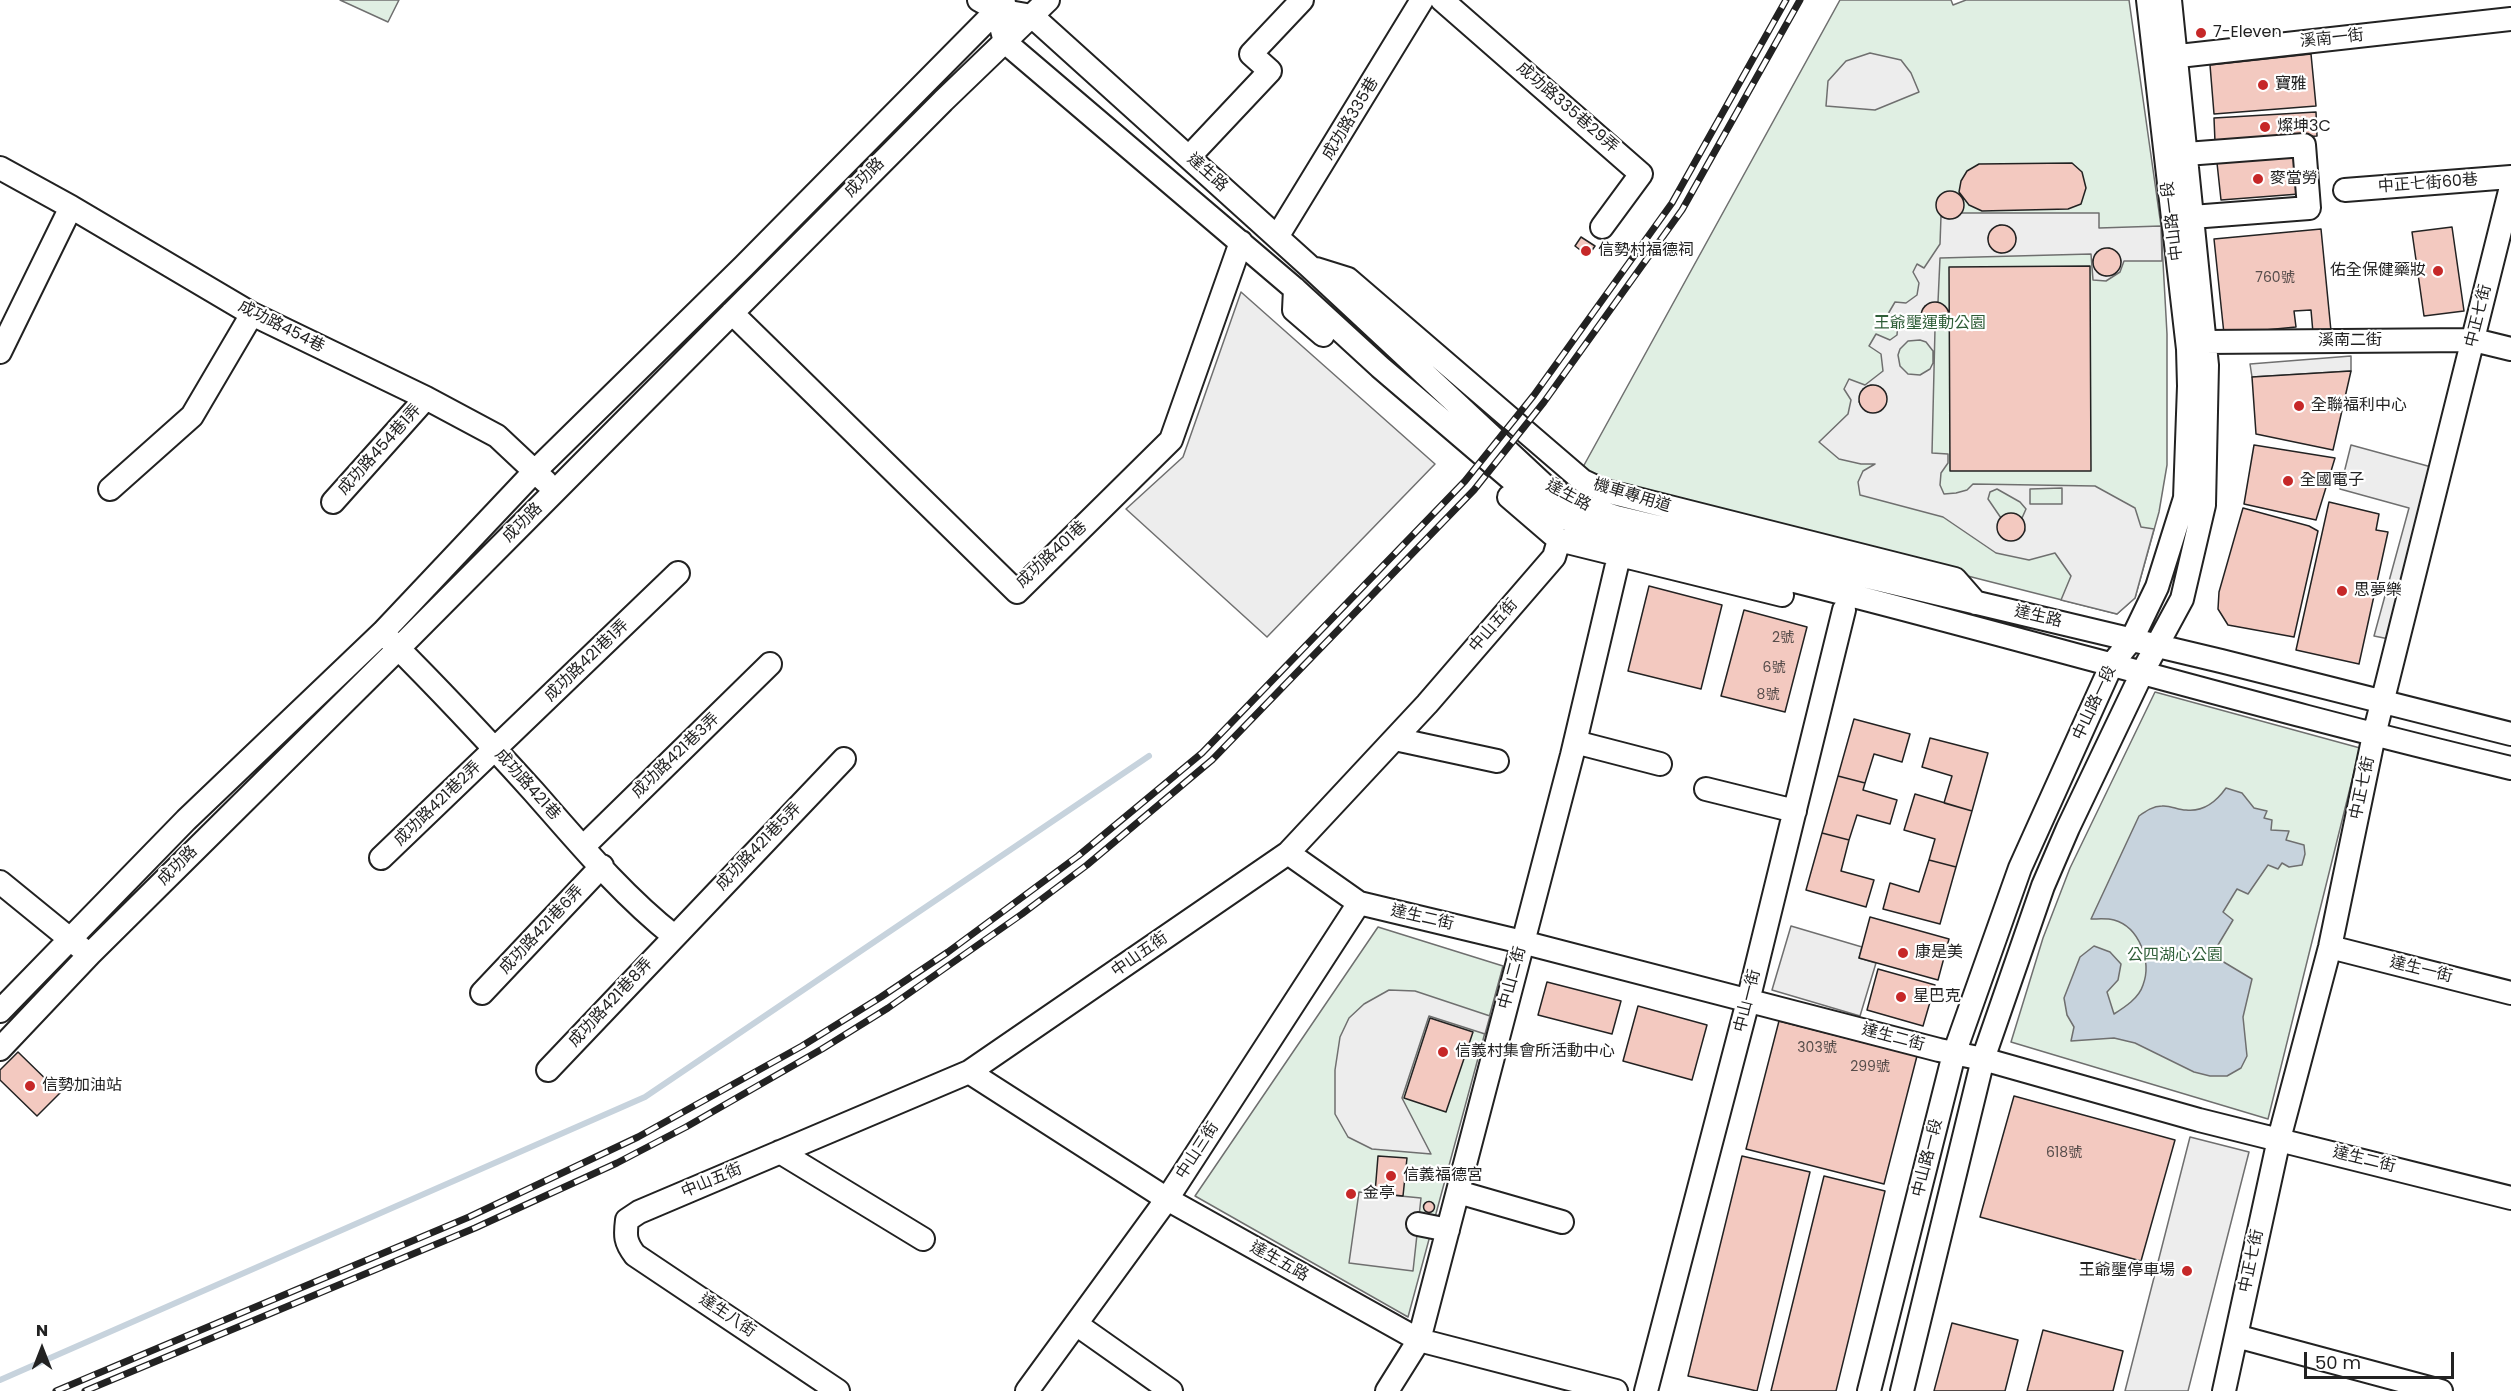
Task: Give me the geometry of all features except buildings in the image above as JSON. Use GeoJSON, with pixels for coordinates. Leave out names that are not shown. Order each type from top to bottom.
{"type":"FeatureCollection","features":[{"type":"Feature","properties":{"kind":"street"},"geometry":{"type":"LineString","coordinates":[[1189,157],[1270,71],[1251,54],[1302,0]]}},
{"type":"Feature","properties":{"kind":"street","name":"成功路335巷"},"geometry":{"type":"LineString","coordinates":[[1277,237],[1422,0]]}},
{"type":"Feature","properties":{"kind":"street","name":"成功路335巷29弄"},"geometry":{"type":"LineString","coordinates":[[1442,0],[1641,174],[1602,227]]}},
{"type":"Feature","properties":{"kind":"street","name":"中山路一段"},"geometry":{"type":"LineString","coordinates":[[1902,1391],[1983,1059],[2043,886],[2143,671],[2182,599],[2204,505],[2207,375],[2196,343],[2153,58],[2148,0]]}},
{"type":"Feature","properties":{"kind":"street","name":"中山路一段"},"geometry":{"type":"LineString","coordinates":[[1869,1391],[1954,1054],[2020,868],[2112,664],[2132,639],[2157,587],[2185,498],[2189,386],[2196,343],[2192,217],[2170,0]]}},
{"type":"Feature","properties":{"kind":"street"},"geometry":{"type":"LineString","coordinates":[[1005,42],[994,3],[1040,8]]}},
{"type":"Feature","properties":{"kind":"street","name":"成功路"},"geometry":{"type":"LineString","coordinates":[[0,1011],[186,820],[382,632],[534,472],[744,266],[994,3]]}},
{"type":"Feature","properties":{"kind":"street","name":"達生路"},"geometry":{"type":"LineString","coordinates":[[1040,8],[1189,157],[1545,486],[1585,507],[1627,520],[2132,639],[2383,700],[2511,734]]}},
{"type":"Feature","properties":{"kind":"street","name":"成功路"},"geometry":{"type":"LineString","coordinates":[[0,1049],[90,954],[399,648],[761,282],[1040,8]]}},
{"type":"Feature","properties":{"kind":"street","name":"溪南一街"},"geometry":{"type":"LineString","coordinates":[[2153,58],[2511,19]]}},
{"type":"Feature","properties":{"kind":"street","name":"達生路"},"geometry":{"type":"LineString","coordinates":[[1005,42],[1241,242],[1380,367],[1538,502],[1578,525],[1614,538],[2143,671],[2374,735],[2511,768]]}},
{"type":"Feature","properties":{"kind":"street"},"geometry":{"type":"LineString","coordinates":[[2186,154],[2304,145],[2309,208],[2192,217]]}},
{"type":"Feature","properties":{"kind":"street","name":"成功路454巷"},"geometry":{"type":"LineString","coordinates":[[0,168],[71,207],[252,314],[426,398],[497,436],[556,490]]}},
{"type":"Feature","properties":{"kind":"street","name":"中正七街60巷"},"geometry":{"type":"LineString","coordinates":[[2345,190],[2511,177]]}},
{"type":"Feature","properties":{"kind":"street","name":"中正七街"},"geometry":{"type":"LineString","coordinates":[[2224,1391],[2279,1139],[2330,947],[2374,735],[2511,187]]}},
{"type":"Feature","properties":{"kind":"street"},"geometry":{"type":"LineString","coordinates":[[0,352],[71,207]]}},
{"type":"Feature","properties":{"kind":"street","name":"成功路401巷"},"geometry":{"type":"LineString","coordinates":[[732,313],[1017,592],[1171,440],[1241,242]]}},
{"type":"Feature","properties":{"kind":"street"},"geometry":{"type":"LineString","coordinates":[[744,266],[761,282]]}},
{"type":"Feature","properties":{"kind":"street"},"geometry":{"type":"LineString","coordinates":[[1295,289],[1294,310],[1559,540]]}},
{"type":"Feature","properties":{"kind":"street"},"geometry":{"type":"LineString","coordinates":[[110,489],[192,416],[252,314]]}},
{"type":"Feature","properties":{"kind":"street","name":"溪南二街"},"geometry":{"type":"LineString","coordinates":[[2196,343],[2474,340],[2511,349]]}},
{"type":"Feature","properties":{"kind":"street","name":"成功路454巷1弄"},"geometry":{"type":"LineString","coordinates":[[333,502],[426,398]]}},
{"type":"Feature","properties":{"kind":"street","name":"達生路"},"geometry":{"type":"LineString","coordinates":[[1559,540],[1949,634],[1970,627]]}},
{"type":"Feature","properties":{"kind":"street","name":"中山五街"},"geometry":{"type":"LineString","coordinates":[[625,1234],[627,1220],[639,1212],[969,1072],[1288,853],[1395,739],[1554,557],[1559,540]]}},
{"type":"Feature","properties":{"kind":"street","name":"中山二街"},"geometry":{"type":"LineString","coordinates":[[1387,1391],[1419,1340],[1575,742],[1619,556]]}},
{"type":"Feature","properties":{"kind":"street","name":"成功路421巷1弄"},"geometry":{"type":"LineString","coordinates":[[495,749],[678,573]]}},
{"type":"Feature","properties":{"kind":"street","name":"中山一街"},"geometry":{"type":"LineString","coordinates":[[1646,1391],[1748,1001],[1844,610]]}},
{"type":"Feature","properties":{"kind":"street","name":"成功路421巷"},"geometry":{"type":"LineString","coordinates":[[382,632],[495,749],[583,847],[655,921],[674,936]]}},
{"type":"Feature","properties":{"kind":"street","name":"成功路421巷3弄"},"geometry":{"type":"LineString","coordinates":[[583,847],[770,664]]}},
{"type":"Feature","properties":{"kind":"street"},"geometry":{"type":"LineString","coordinates":[[1395,739],[1497,761]]}},
{"type":"Feature","properties":{"kind":"street"},"geometry":{"type":"LineString","coordinates":[[1575,742],[1660,764]]}},
{"type":"Feature","properties":{"kind":"street","name":"成功路421巷2弄"},"geometry":{"type":"LineString","coordinates":[[381,858],[495,749]]}},
{"type":"Feature","properties":{"kind":"street","name":"成功路421巷5弄"},"geometry":{"type":"LineString","coordinates":[[674,936],[844,759]]}},
{"type":"Feature","properties":{"kind":"street"},"geometry":{"type":"LineString","coordinates":[[1706,789],[1795,811]]}},
{"type":"Feature","properties":{"kind":"street","name":"達生二街"},"geometry":{"type":"LineString","coordinates":[[1288,853],[1359,903],[1522,942],[1954,1054],[1983,1059],[2199,1119],[2511,1198]]}},
{"type":"Feature","properties":{"kind":"street","name":"成功路421巷6弄"},"geometry":{"type":"LineString","coordinates":[[482,993],[602,866]]}},
{"type":"Feature","properties":{"kind":"street"},"geometry":{"type":"LineString","coordinates":[[0,882],[90,954]]}},
{"type":"Feature","properties":{"kind":"street","name":"中山三街"},"geometry":{"type":"LineString","coordinates":[[1027,1391],[1167,1198],[1359,903]]}},
{"type":"Feature","properties":{"kind":"street","name":"成功路421巷8弄"},"geometry":{"type":"LineString","coordinates":[[548,1070],[674,936]]}},
{"type":"Feature","properties":{"kind":"street","name":"達生一街"},"geometry":{"type":"LineString","coordinates":[[2330,947],[2511,993]]}},
{"type":"Feature","properties":{"kind":"street","name":"達生五路"},"geometry":{"type":"LineString","coordinates":[[969,1072],[1167,1198],[1419,1340],[1616,1391]]}},
{"type":"Feature","properties":{"kind":"street"},"geometry":{"type":"LineString","coordinates":[[780,1152],[923,1239]]}},
{"type":"Feature","properties":{"kind":"street"},"geometry":{"type":"LineString","coordinates":[[1458,1192],[1562,1222]]}},
{"type":"Feature","properties":{"kind":"street"},"geometry":{"type":"LineString","coordinates":[[1418,1224],[1448,1230]]}},
{"type":"Feature","properties":{"kind":"street","name":"達生八街"},"geometry":{"type":"LineString","coordinates":[[625,1234],[626,1244],[635,1255],[838,1391]]}},
{"type":"Feature","properties":{"kind":"street"},"geometry":{"type":"LineString","coordinates":[[1076,1324],[1171,1391]]}},
{"type":"Feature","properties":{"kind":"street"},"geometry":{"type":"LineString","coordinates":[[2236,1336],[2441,1391]]}},
{"type":"Feature","properties":{"kind":"green space"},"geometry":{"type":"Polygon","coordinates":[[[340,0],[399,0],[388,22],[340,0]]]}},
{"type":"Feature","properties":{"kind":"green space","name":"王爺壟運動公園"},"geometry":{"type":"Polygon","coordinates":[[[1840,0],[1951,0],[1953,5],[1966,0],[2129,0],[2161,226],[2167,334],[2167,465],[2159,512],[2135,598],[2117,614],[1618,487],[1590,474],[1583,467],[1840,0]]]}},
{"type":"Feature","properties":{"kind":"green space","name":"公四湖心公園"},"geometry":{"type":"Polygon","coordinates":[[[2155,692],[2360,748],[2268,1119],[2011,1042],[2043,938],[2070,868],[2155,692]]]}},
{"type":"Feature","properties":{"kind":"green space"},"geometry":{"type":"Polygon","coordinates":[[[1378,927],[1503,966],[1408,1317],[1195,1196],[1378,927]]]}},
{"type":"Feature","properties":{"kind":"shaded area"},"geometry":{"type":"Polygon","coordinates":[[[1870,53],[1901,60],[1911,73],[1919,92],[1875,110],[1826,106],[1828,81],[1846,61],[1870,53]]]}},
{"type":"Feature","properties":{"kind":"shaded area"},"geometry":{"type":"Polygon","coordinates":[[[1961,213],[2099,213],[2099,228],[2161,226],[2162,261],[2124,261],[2120,272],[2106,281],[2093,280],[2091,254],[1940,258],[1938,302],[1925,306],[1921,314],[1926,326],[1935,329],[1932,453],[1948,454],[1948,463],[1941,473],[1940,485],[1944,494],[1967,490],[1973,484],[2095,486],[2135,508],[2141,527],[2154,529],[2135,598],[2117,614],[2061,600],[2071,576],[2055,553],[2029,560],[1996,553],[1943,517],[1860,495],[1858,482],[1863,471],[1875,464],[1861,464],[1839,459],[1819,442],[1848,414],[1851,400],[1844,389],[1849,379],[1865,385],[1883,371],[1881,354],[1869,346],[1876,334],[1890,340],[1897,335],[1898,322],[1888,314],[1895,302],[1906,303],[1917,295],[1919,283],[1913,272],[1917,264],[1924,268],[1940,244],[1941,216],[1949,219],[1961,213]],[[2000,225],[1992,230],[1988,238],[1990,246],[2001,253],[2013,247],[2016,238],[2009,227],[2000,225]],[[2109,248],[2097,252],[2093,260],[2095,269],[2106,276],[2118,270],[2121,261],[2117,253],[2109,248]],[[1908,341],[1900,349],[1898,355],[1900,366],[1908,374],[1920,375],[1930,369],[1933,363],[1933,351],[1926,342],[1908,341]],[[1871,385],[1863,389],[1859,402],[1868,412],[1877,412],[1886,403],[1886,394],[1880,387],[1871,385]],[[2062,488],[2030,489],[2030,504],[2062,504],[2062,488]],[[1997,489],[1990,492],[1988,499],[2001,518],[1998,530],[2006,540],[2015,540],[2025,531],[2022,518],[2026,509],[2020,502],[1997,489]]]}},
{"type":"Feature","properties":{"kind":"shaded area"},"geometry":{"type":"Polygon","coordinates":[[[1241,292],[1435,464],[1267,637],[1126,509],[1183,457],[1241,292]]]}},
{"type":"Feature","properties":{"kind":"shaded area"},"geometry":{"type":"Polygon","coordinates":[[[2351,356],[2351,371],[2252,377],[2250,364],[2351,356]]]}},
{"type":"Feature","properties":{"kind":"shaded area"},"geometry":{"type":"Polygon","coordinates":[[[2351,445],[2435,468],[2389,639],[2374,636],[2409,508],[2340,489],[2351,445]]]}},
{"type":"Feature","properties":{"kind":"shaded area"},"geometry":{"type":"Polygon","coordinates":[[[2226,788],[2242,793],[2254,808],[2267,811],[2264,818],[2272,820],[2271,830],[2289,831],[2286,840],[2304,845],[2305,854],[2302,865],[2289,867],[2282,863],[2278,869],[2268,865],[2248,894],[2237,889],[2223,912],[2233,920],[2212,955],[2252,979],[2243,1017],[2247,1056],[2241,1068],[2227,1076],[2210,1076],[2194,1072],[2135,1043],[2114,1038],[2071,1041],[2074,1027],[2067,1015],[2064,998],[2080,957],[2094,946],[2110,952],[2121,964],[2118,980],[2107,992],[2114,1014],[2135,998],[2143,985],[2146,966],[2137,937],[2123,924],[2114,920],[2091,919],[2139,816],[2159,806],[2183,810],[2204,808],[2214,802],[2226,788]]]}},
{"type":"Feature","properties":{"kind":"shaded area"},"geometry":{"type":"Polygon","coordinates":[[[1791,926],[1862,947],[1859,958],[1876,963],[1860,1016],[1772,990],[1791,926]]]}},
{"type":"Feature","properties":{"kind":"shaded area"},"geometry":{"type":"Polygon","coordinates":[[[1389,990],[1415,991],[1490,1016],[1485,1034],[1429,1016],[1402,1098],[1431,1154],[1372,1149],[1348,1137],[1335,1114],[1335,1070],[1340,1037],[1349,1018],[1364,1004],[1389,990]]]}},
{"type":"Feature","properties":{"kind":"shaded area","name":"王爺壟停車場"},"geometry":{"type":"Polygon","coordinates":[[[2190,1137],[2249,1152],[2188,1391],[2125,1391],[2190,1137]]]}},
{"type":"Feature","properties":{"kind":"shaded area"},"geometry":{"type":"Polygon","coordinates":[[[1359,1192],[1421,1198],[1413,1271],[1349,1263],[1359,1192]]]}},
{"type":"Feature","properties":{"kind":"waterway"},"geometry":{"type":"LineString","coordinates":[[0,1380],[645,1097],[1149,756]]}},
{"type":"Feature","properties":{"kind":"railway"},"geometry":{"type":"LineString","coordinates":[[56,1391],[469,1217],[638,1137],[802,1046],[881,997],[948,952],[1078,856],[1202,753],[1465,481],[1534,395],[1672,203],[1786,0]]}},
{"type":"Feature","properties":{"kind":"railway"},"geometry":{"type":"LineString","coordinates":[[85,1391],[475,1228],[617,1163],[686,1127],[822,1049],[888,1008],[1022,914],[1087,865],[1212,760],[1474,490],[1544,402],[1682,210],[1800,0]]}},
{"type":"Feature","properties":{"kind":"place","name":"7-Eleven"},"geometry":{"type":"Point","coordinates":[2201,33]}},
{"type":"Feature","properties":{"kind":"place","name":"寶雅"},"geometry":{"type":"Point","coordinates":[2263,85]}},
{"type":"Feature","properties":{"kind":"place","name":"燦坤3C"},"geometry":{"type":"Point","coordinates":[2265,127]}},
{"type":"Feature","properties":{"kind":"place","name":"麥當勞"},"geometry":{"type":"Point","coordinates":[2258,179]}},
{"type":"Feature","properties":{"kind":"place","name":"信勢村福德祠"},"geometry":{"type":"Point","coordinates":[1586,251]}},
{"type":"Feature","properties":{"kind":"place","name":"佑全保健藥妝"},"geometry":{"type":"Point","coordinates":[2438,271]}},
{"type":"Feature","properties":{"kind":"place","name":"全聯福利中心"},"geometry":{"type":"Point","coordinates":[2299,406]}},
{"type":"Feature","properties":{"kind":"place","name":"全國電子"},"geometry":{"type":"Point","coordinates":[2288,481]}},
{"type":"Feature","properties":{"kind":"place","name":"思夢樂"},"geometry":{"type":"Point","coordinates":[2342,591]}},
{"type":"Feature","properties":{"kind":"place","name":"康是美"},"geometry":{"type":"Point","coordinates":[1903,953]}},
{"type":"Feature","properties":{"kind":"place","name":"星巴克"},"geometry":{"type":"Point","coordinates":[1901,997]}},
{"type":"Feature","properties":{"kind":"place","name":"信義村集會所活動中心"},"geometry":{"type":"Point","coordinates":[1443,1052]}},
{"type":"Feature","properties":{"kind":"place","name":"信勢加油站"},"geometry":{"type":"Point","coordinates":[30,1086]}},
{"type":"Feature","properties":{"kind":"place","name":"信義福德宮"},"geometry":{"type":"Point","coordinates":[1391,1176]}},
{"type":"Feature","properties":{"kind":"place","name":"金亭"},"geometry":{"type":"Point","coordinates":[1351,1194]}},
{"type":"Feature","properties":{"kind":"place","name":"王爺壟停車場"},"geometry":{"type":"Point","coordinates":[2187,1271]}}]}
